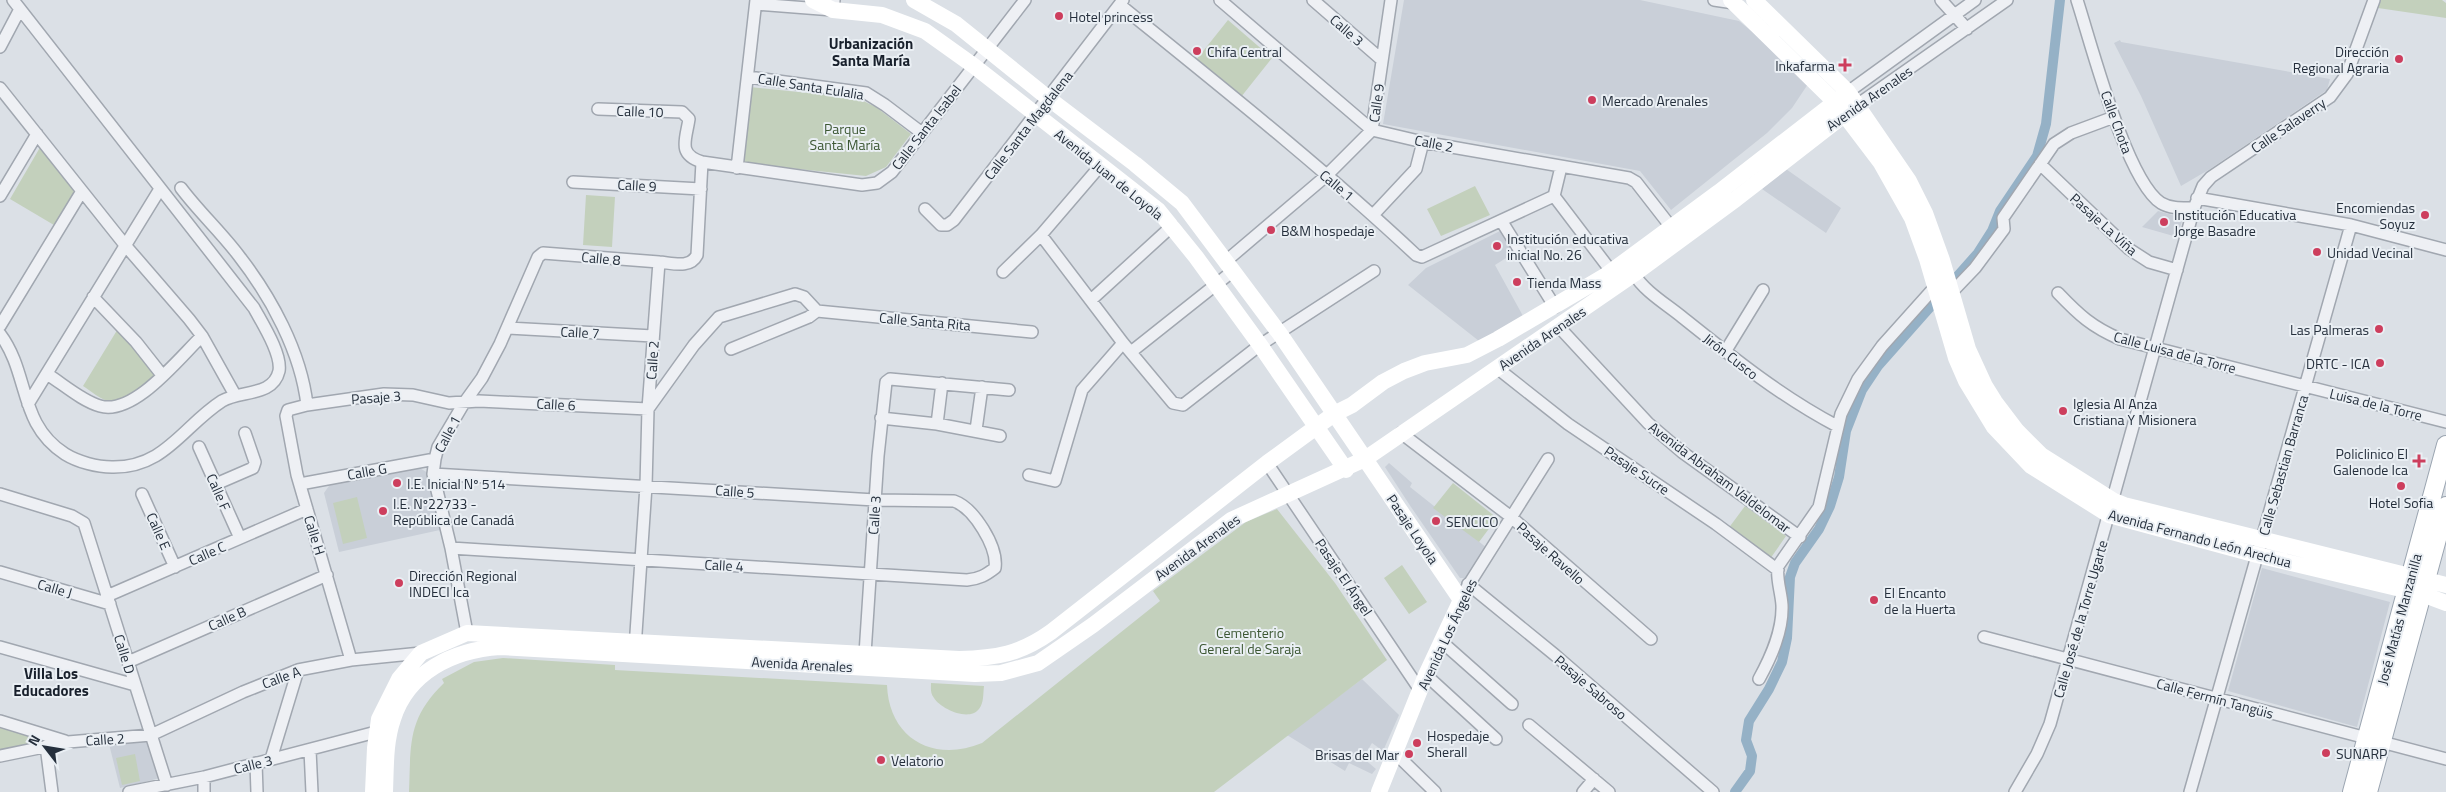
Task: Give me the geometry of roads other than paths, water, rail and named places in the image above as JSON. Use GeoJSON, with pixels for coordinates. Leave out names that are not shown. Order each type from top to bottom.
{"type":"FeatureCollection","features":[{"type":"Feature","properties":{"kind":"main road","name":"José Matías Manzanilla"},"geometry":{"type":"LineString","coordinates":[[2352,792],[2374,740],[2416,586],[2446,445]]}},
{"type":"Feature","properties":{"kind":"main road","name":"José Matías Manzanilla"},"geometry":{"type":"LineString","coordinates":[[2416,586],[2446,506]]}},
{"type":"Feature","properties":{"kind":"main road","name":"José Matías Manzanilla"},"geometry":{"type":"LineString","coordinates":[[2368,792],[2374,740]]}},
{"type":"Feature","properties":{"kind":"street","name":"Avenida Juan de Loyola"},"geometry":{"type":"LineString","coordinates":[[813,0],[882,15],[913,25],[938,39],[1158,210],[1172,226],[1260,345],[1346,470]]}},
{"type":"Feature","properties":{"kind":"street","name":"Avenida Juan de Loyola"},"geometry":{"type":"LineString","coordinates":[[914,0],[941,14],[988,48],[1048,98],[1170,192],[1192,215],[1280,334],[1365,459]]}},
{"type":"Feature","properties":{"kind":"street","name":"Calle Santa Isabel"},"geometry":{"type":"LineString","coordinates":[[702,162],[851,185],[870,185],[884,179],[892,172],[1025,0]]}},
{"type":"Feature","properties":{"kind":"street","name":"Calle 2"},"geometry":{"type":"LineString","coordinates":[[1220,0],[1372,130],[1561,169],[1632,180],[1671,227]]}},
{"type":"Feature","properties":{"kind":"street","name":"Calle 3"},"geometry":{"type":"LineString","coordinates":[[1313,0],[1382,60]]}},
{"type":"Feature","properties":{"kind":"street","name":"Calle 9"},"geometry":{"type":"LineString","coordinates":[[1029,475],[1055,481],[1082,390],[1127,347],[1216,285],[1230,266],[1372,130],[1391,0]]}},
{"type":"Feature","properties":{"kind":"street"},"geometry":{"type":"LineString","coordinates":[[1714,0],[1734,1]]}},
{"type":"Feature","properties":{"kind":"street"},"geometry":{"type":"LineString","coordinates":[[1754,0],[1848,92],[1845,107]]}},
{"type":"Feature","properties":{"kind":"street"},"geometry":{"type":"LineString","coordinates":[[1941,0],[1967,29]]}},
{"type":"Feature","properties":{"kind":"street","name":"Avenida Arenales"},"geometry":{"type":"LineString","coordinates":[[1848,92],[1975,0]]}},
{"type":"Feature","properties":{"kind":"street","name":"Avenida Arenales"},"geometry":{"type":"LineString","coordinates":[[384,792],[390,732],[396,710],[410,687],[439,662],[463,653],[493,648],[635,648],[974,659],[1012,654],[1022,650],[1051,632],[1267,463],[1334,414],[1352,405],[1383,382],[1404,370],[1425,363],[1467,355],[1554,307],[1611,271],[1719,192],[1845,107],[1967,29],[2007,0]]}},
{"type":"Feature","properties":{"kind":"street","name":"Calle Chota"},"geometry":{"type":"LineString","coordinates":[[2077,0],[2114,117],[2128,153],[2148,190],[2166,206],[2196,203],[2351,225],[2446,250]]}},
{"type":"Feature","properties":{"kind":"street","name":"Calle Salaverry"},"geometry":{"type":"LineString","coordinates":[[2196,203],[2203,186],[2211,177],[2330,96],[2347,74],[2374,0]]}},
{"type":"Feature","properties":{"kind":"street","name":"Avenida Fernando León Arechua"},"geometry":{"type":"LineString","coordinates":[[1734,1],[1845,107],[1898,164],[1917,196],[1952,292],[1968,349],[1990,394],[2016,431],[2029,445],[2111,508]]}},
{"type":"Feature","properties":{"kind":"street"},"geometry":{"type":"LineString","coordinates":[[736,168],[756,2],[833,5]]}},
{"type":"Feature","properties":{"kind":"street","name":"Calle Santa Magdalena"},"geometry":{"type":"LineString","coordinates":[[925,209],[940,225],[947,225],[954,220],[1122,2]]}},
{"type":"Feature","properties":{"kind":"street","name":"Calle 1"},"geometry":{"type":"LineString","coordinates":[[1122,2],[1265,122],[1373,215],[1416,255],[1422,257],[1502,222],[1554,196]]}},
{"type":"Feature","properties":{"kind":"street"},"geometry":{"type":"LineString","coordinates":[[0,47],[17,5]]}},
{"type":"Feature","properties":{"kind":"street"},"geometry":{"type":"LineString","coordinates":[[0,334],[15,360],[32,419],[40,431],[66,454],[86,463],[104,467],[127,467],[143,462],[165,451],[208,411],[234,395],[263,390],[274,381],[278,372],[279,361],[254,308],[17,5]]}},
{"type":"Feature","properties":{"kind":"street","name":"Calle Santa Eulalia"},"geometry":{"type":"LineString","coordinates":[[748,77],[866,93],[885,104],[922,133]]}},
{"type":"Feature","properties":{"kind":"street"},"geometry":{"type":"LineString","coordinates":[[0,88],[202,336],[234,395]]}},
{"type":"Feature","properties":{"kind":"street","name":"Avenida Fernando León Arechua"},"geometry":{"type":"LineString","coordinates":[[1845,107],[1905,204],[1919,236],[1960,366],[1974,397],[1994,427],[2031,466],[2111,508],[2259,548],[2416,586]]}},
{"type":"Feature","properties":{"kind":"street","name":"Avenida Arenales"},"geometry":{"type":"LineString","coordinates":[[373,792],[376,732],[388,698],[405,670],[420,653],[467,633],[952,674],[989,674],[1018,670],[1038,663],[1231,520],[1346,470],[1365,459],[1475,382],[1559,328],[1736,199],[1845,107]]}},
{"type":"Feature","properties":{"kind":"street","name":"Calle 10"},"geometry":{"type":"LineString","coordinates":[[598,109],[682,112],[689,119],[686,152],[690,158],[702,162]]}},
{"type":"Feature","properties":{"kind":"street"},"geometry":{"type":"LineString","coordinates":[[1952,292],[1974,268],[2004,229],[2004,218],[2048,151],[2071,132],[2114,117]]}},
{"type":"Feature","properties":{"kind":"street"},"geometry":{"type":"LineString","coordinates":[[0,196],[37,134]]}},
{"type":"Feature","properties":{"kind":"street"},"geometry":{"type":"LineString","coordinates":[[1373,215],[1414,172],[1423,142]]}},
{"type":"Feature","properties":{"kind":"street"},"geometry":{"type":"LineString","coordinates":[[659,262],[688,264],[694,261],[697,255],[702,162]]}},
{"type":"Feature","properties":{"kind":"street","name":"Pasaje La Viña"},"geometry":{"type":"LineString","coordinates":[[2040,164],[2129,249],[2149,262],[2177,270]]}},
{"type":"Feature","properties":{"kind":"street"},"geometry":{"type":"LineString","coordinates":[[1003,272],[1041,236],[1101,166]]}},
{"type":"Feature","properties":{"kind":"street"},"geometry":{"type":"LineString","coordinates":[[1561,169],[1554,196],[1611,271]]}},
{"type":"Feature","properties":{"kind":"street","name":"Calle 9"},"geometry":{"type":"LineString","coordinates":[[573,182],[701,189]]}},
{"type":"Feature","properties":{"kind":"street"},"geometry":{"type":"LineString","coordinates":[[181,188],[239,255],[264,294],[294,350],[302,374],[307,405]]}},
{"type":"Feature","properties":{"kind":"street"},"geometry":{"type":"LineString","coordinates":[[28,404],[160,189]]}},
{"type":"Feature","properties":{"kind":"street"},"geometry":{"type":"LineString","coordinates":[[0,326],[82,191]]}},
{"type":"Feature","properties":{"kind":"street","name":"Calle José de la Torre Ugarte"},"geometry":{"type":"LineString","coordinates":[[2015,792],[2044,741],[2069,660],[2196,203]]}},
{"type":"Feature","properties":{"kind":"street"},"geometry":{"type":"LineString","coordinates":[[1502,222],[1554,307]]}},
{"type":"Feature","properties":{"kind":"street","name":"Calle Sebastian Barranca"},"geometry":{"type":"LineString","coordinates":[[2190,792],[2351,225]]}},
{"type":"Feature","properties":{"kind":"street"},"geometry":{"type":"LineString","coordinates":[[1091,300],[1172,226]]}},
{"type":"Feature","properties":{"kind":"street"},"geometry":{"type":"LineString","coordinates":[[1041,236],[1127,347],[1173,403],[1178,405],[1183,405],[1260,345],[1280,334],[1374,271]]}},
{"type":"Feature","properties":{"kind":"street","name":"Calle 1"},"geometry":{"type":"LineString","coordinates":[[467,633],[451,548],[433,474],[435,459],[438,447],[464,403],[482,378],[507,328],[535,262],[543,253]]}},
{"type":"Feature","properties":{"kind":"street","name":"Calle 8"},"geometry":{"type":"LineString","coordinates":[[543,253],[659,262]]}},
{"type":"Feature","properties":{"kind":"street","name":"Calle 2"},"geometry":{"type":"LineString","coordinates":[[635,648],[646,486],[648,409],[659,262]]}},
{"type":"Feature","properties":{"kind":"street","name":"Jirón Cusco"},"geometry":{"type":"LineString","coordinates":[[1634,274],[1642,284],[1725,352],[1784,396],[1837,426]]}},
{"type":"Feature","properties":{"kind":"street"},"geometry":{"type":"LineString","coordinates":[[1759,679],[1777,640],[1781,623],[1782,605],[1778,570],[1785,554],[1800,537],[1822,499],[1837,426],[1858,379],[1870,361],[1934,288]]}},
{"type":"Feature","properties":{"kind":"street"},"geometry":{"type":"LineString","coordinates":[[1725,352],[1763,290]]}},
{"type":"Feature","properties":{"kind":"street","name":"Calle Luisa de la Torre"},"geometry":{"type":"LineString","coordinates":[[2058,292],[2082,318],[2095,328],[2120,339],[2305,386]]}},
{"type":"Feature","properties":{"kind":"street"},"geometry":{"type":"LineString","coordinates":[[648,409],[694,344],[719,317],[795,294],[804,297],[817,311],[809,318],[731,349]]}},
{"type":"Feature","properties":{"kind":"street"},"geometry":{"type":"LineString","coordinates":[[93,297],[136,342],[162,375]]}},
{"type":"Feature","properties":{"kind":"street","name":"Calle Santa Rita"},"geometry":{"type":"LineString","coordinates":[[817,311],[1032,332]]}},
{"type":"Feature","properties":{"kind":"street","name":"Calle 7"},"geometry":{"type":"LineString","coordinates":[[507,328],[653,336]]}},
{"type":"Feature","properties":{"kind":"street","name":"Avenida Abraham Valdelomar"},"geometry":{"type":"LineString","coordinates":[[1559,328],[1648,423],[1682,452],[1800,537]]}},
{"type":"Feature","properties":{"kind":"street"},"geometry":{"type":"LineString","coordinates":[[47,374],[100,406],[113,407],[125,405],[140,396],[202,336]]}},
{"type":"Feature","properties":{"kind":"street"},"geometry":{"type":"LineString","coordinates":[[1467,355],[1475,382]]}},
{"type":"Feature","properties":{"kind":"street","name":"Pasaje Sucre"},"geometry":{"type":"LineString","coordinates":[[1497,368],[1568,424],[1716,524],[1778,570]]}},
{"type":"Feature","properties":{"kind":"street","name":"Calle 3"},"geometry":{"type":"LineString","coordinates":[[865,654],[874,500],[884,386],[890,379],[942,383]]}},
{"type":"Feature","properties":{"kind":"street"},"geometry":{"type":"LineString","coordinates":[[937,424],[942,383],[1009,390]]}},
{"type":"Feature","properties":{"kind":"street","name":"Luisa de la Torre"},"geometry":{"type":"LineString","coordinates":[[2305,386],[2446,422]]}},
{"type":"Feature","properties":{"kind":"street"},"geometry":{"type":"LineString","coordinates":[[976,430],[982,387]]}},
{"type":"Feature","properties":{"kind":"street","name":"Pasaje 3"},"geometry":{"type":"LineString","coordinates":[[288,410],[307,405],[384,394],[413,395],[449,403],[464,403]]}},
{"type":"Feature","properties":{"kind":"street","name":"Calle 6"},"geometry":{"type":"LineString","coordinates":[[464,403],[479,401],[648,409]]}},
{"type":"Feature","properties":{"kind":"street","name":"Calle H"},"geometry":{"type":"LineString","coordinates":[[288,410],[286,416],[300,484],[351,660]]}},
{"type":"Feature","properties":{"kind":"street"},"geometry":{"type":"LineString","coordinates":[[881,418],[937,424],[1000,436]]}},
{"type":"Feature","properties":{"kind":"street"},"geometry":{"type":"LineString","coordinates":[[216,484],[253,468],[255,462],[245,433]]}},
{"type":"Feature","properties":{"kind":"street","name":"Pasaje Ravello"},"geometry":{"type":"LineString","coordinates":[[1401,433],[1511,517],[1651,639]]}},
{"type":"Feature","properties":{"kind":"street","name":"Calle F"},"geometry":{"type":"LineString","coordinates":[[199,447],[240,538]]}},
{"type":"Feature","properties":{"kind":"street","name":"Calle G"},"geometry":{"type":"LineString","coordinates":[[300,484],[435,459]]}},
{"type":"Feature","properties":{"kind":"street","name":"Pasaje Loyola"},"geometry":{"type":"LineString","coordinates":[[1365,459],[1461,600]]}},
{"type":"Feature","properties":{"kind":"street","name":"Avenida Los Ángeles"},"geometry":{"type":"LineString","coordinates":[[1379,792],[1423,683],[1468,584],[1548,459]]}},
{"type":"Feature","properties":{"kind":"street","name":"Pasaje El Ángel"},"geometry":{"type":"LineString","coordinates":[[1267,463],[1423,683],[1496,739]]}},
{"type":"Feature","properties":{"kind":"street","name":"Calle 5"},"geometry":{"type":"LineString","coordinates":[[433,474],[874,500],[954,501],[964,505],[970,511],[994,551],[995,568]]}},
{"type":"Feature","properties":{"kind":"street","name":"Calle D"},"geometry":{"type":"LineString","coordinates":[[0,494],[72,516],[84,523],[166,785]]}},
{"type":"Feature","properties":{"kind":"street","name":"Calle E"},"geometry":{"type":"LineString","coordinates":[[142,494],[175,567]]}},
{"type":"Feature","properties":{"kind":"street","name":"Calle C"},"geometry":{"type":"LineString","coordinates":[[108,600],[175,567],[307,509]]}},
{"type":"Feature","properties":{"kind":"street","name":"Calle 4"},"geometry":{"type":"LineString","coordinates":[[451,548],[967,580],[978,579],[995,568]]}},
{"type":"Feature","properties":{"kind":"street","name":"Calle J"},"geometry":{"type":"LineString","coordinates":[[0,572],[108,600]]}},
{"type":"Feature","properties":{"kind":"street","name":"Calle B"},"geometry":{"type":"LineString","coordinates":[[128,662],[327,574]]}},
{"type":"Feature","properties":{"kind":"street","name":"Pasaje Sabroso"},"geometry":{"type":"LineString","coordinates":[[1468,584],[1713,792]]}},
{"type":"Feature","properties":{"kind":"street"},"geometry":{"type":"LineString","coordinates":[[2416,586],[2446,585]]}},
{"type":"Feature","properties":{"kind":"street"},"geometry":{"type":"LineString","coordinates":[[2416,586],[2446,603]]}},
{"type":"Feature","properties":{"kind":"street","name":"Calle Fermín Tangüis"},"geometry":{"type":"LineString","coordinates":[[1984,637],[2446,759]]}},
{"type":"Feature","properties":{"kind":"street"},"geometry":{"type":"LineString","coordinates":[[1442,642],[1512,704]]}},
{"type":"Feature","properties":{"kind":"street"},"geometry":{"type":"LineString","coordinates":[[0,646],[135,684]]}},
{"type":"Feature","properties":{"kind":"street","name":"Calle A"},"geometry":{"type":"LineString","coordinates":[[151,735],[243,692],[298,670],[351,660],[420,653]]}},
{"type":"Feature","properties":{"kind":"street"},"geometry":{"type":"LineString","coordinates":[[272,759],[298,670]]}},
{"type":"Feature","properties":{"kind":"street"},"geometry":{"type":"LineString","coordinates":[[0,721],[68,742]]}},
{"type":"Feature","properties":{"kind":"street"},"geometry":{"type":"LineString","coordinates":[[1529,725],[1609,792]]}},
{"type":"Feature","properties":{"kind":"street","name":"Calle 3"},"geometry":{"type":"LineString","coordinates":[[129,792],[149,790],[204,777],[376,732]]}},
{"type":"Feature","properties":{"kind":"street","name":"Calle 2"},"geometry":{"type":"LineString","coordinates":[[0,756],[68,742],[151,735]]}},
{"type":"Feature","properties":{"kind":"street"},"geometry":{"type":"LineString","coordinates":[[46,746],[52,792]]}},
{"type":"Feature","properties":{"kind":"street"},"geometry":{"type":"LineString","coordinates":[[310,750],[312,792]]}},
{"type":"Feature","properties":{"kind":"street"},"geometry":{"type":"LineString","coordinates":[[1394,753],[1435,792]]}},
{"type":"Feature","properties":{"kind":"street"},"geometry":{"type":"LineString","coordinates":[[256,763],[257,792]]}},
{"type":"Feature","properties":{"kind":"street"},"geometry":{"type":"LineString","coordinates":[[204,777],[204,792]]}},
{"type":"Feature","properties":{"kind":"street"},"geometry":{"type":"LineString","coordinates":[[1583,792],[1594,779]]}},
{"type":"Feature","properties":{"kind":"waterway"},"geometry":{"type":"LineString","coordinates":[[1735,792],[1750,771],[1752,756],[1746,740],[1749,721],[1769,689],[1782,662],[1787,638],[1790,577],[1795,563],[1819,529],[1830,506],[1839,477],[1846,431],[1862,390],[1878,366],[1978,253],[1992,231],[2000,211],[2037,156],[2046,124],[2060,0]]}},
{"type":"Feature","properties":{"kind":"place","name":"Hotel princess"},"geometry":{"type":"Point","coordinates":[1059,16]}},
{"type":"Feature","properties":{"kind":"place","name":"Chifa Central"},"geometry":{"type":"Point","coordinates":[1197,51]}},
{"type":"Feature","properties":{"kind":"place","name":"Dirección Regional Agraria"},"geometry":{"type":"Point","coordinates":[2399,59]}},
{"type":"Feature","properties":{"kind":"place","name":"Inkafarma"},"geometry":{"type":"Point","coordinates":[1845,65]}},
{"type":"Feature","properties":{"kind":"place","name":"Mercado Arenales"},"geometry":{"type":"Point","coordinates":[1592,100]}},
{"type":"Feature","properties":{"kind":"place","name":"Encomiendas Soyuz"},"geometry":{"type":"Point","coordinates":[2425,215]}},
{"type":"Feature","properties":{"kind":"place","name":"Institución Educativa Jorge Basadre"},"geometry":{"type":"Point","coordinates":[2164,222]}},
{"type":"Feature","properties":{"kind":"place","name":"B&M hospedaje"},"geometry":{"type":"Point","coordinates":[1271,230]}},
{"type":"Feature","properties":{"kind":"place","name":"Institución educativa inicial No. 26"},"geometry":{"type":"Point","coordinates":[1497,246]}},
{"type":"Feature","properties":{"kind":"place","name":"Unidad Vecinal"},"geometry":{"type":"Point","coordinates":[2317,252]}},
{"type":"Feature","properties":{"kind":"place","name":"Tienda Mass"},"geometry":{"type":"Point","coordinates":[1517,282]}},
{"type":"Feature","properties":{"kind":"place","name":"Las Palmeras"},"geometry":{"type":"Point","coordinates":[2379,329]}},
{"type":"Feature","properties":{"kind":"place","name":"DRTC - ICA"},"geometry":{"type":"Point","coordinates":[2380,363]}},
{"type":"Feature","properties":{"kind":"place","name":"Iglesia Al Anza Cristiana Y Misionera"},"geometry":{"type":"Point","coordinates":[2063,411]}},
{"type":"Feature","properties":{"kind":"place","name":"Policlinico El Galenode Ica"},"geometry":{"type":"Point","coordinates":[2419,461]}},
{"type":"Feature","properties":{"kind":"place","name":"I.E. Inicial Nº 514"},"geometry":{"type":"Point","coordinates":[397,483]}},
{"type":"Feature","properties":{"kind":"place","name":"Hotel Sofia"},"geometry":{"type":"Point","coordinates":[2401,486]}},
{"type":"Feature","properties":{"kind":"place","name":"I.E. Nº22733 - República de Canadá"},"geometry":{"type":"Point","coordinates":[383,511]}},
{"type":"Feature","properties":{"kind":"place","name":"SENCICO"},"geometry":{"type":"Point","coordinates":[1436,521]}},
{"type":"Feature","properties":{"kind":"place","name":"Dirección Regional INDECI Ica"},"geometry":{"type":"Point","coordinates":[399,583]}},
{"type":"Feature","properties":{"kind":"place","name":"El Encanto de la Huerta"},"geometry":{"type":"Point","coordinates":[1874,600]}},
{"type":"Feature","properties":{"kind":"place","name":"Hospedaje Sherall"},"geometry":{"type":"Point","coordinates":[1417,743]}},
{"type":"Feature","properties":{"kind":"place","name":"SUNARP"},"geometry":{"type":"Point","coordinates":[2326,753]}},
{"type":"Feature","properties":{"kind":"place","name":"Brisas del Mar"},"geometry":{"type":"Point","coordinates":[1409,754]}},
{"type":"Feature","properties":{"kind":"place","name":"Velatorio"},"geometry":{"type":"Point","coordinates":[881,760]}},
{"type":"Feature","properties":{"kind":"district","name":"Urbanización Santa María"},"geometry":{"type":"Point","coordinates":[871,52]}},
{"type":"Feature","properties":{"kind":"district","name":"Villa Los Educadores"},"geometry":{"type":"Point","coordinates":[51,682]}},
{"type":"Feature","properties":{"kind":"park label","name":"Parque Santa María"},"geometry":{"type":"Point","coordinates":[845,136]}},
{"type":"Feature","properties":{"kind":"park label","name":"Cementerio General de Saraja"},"geometry":{"type":"Point","coordinates":[1250,640]}}]}
